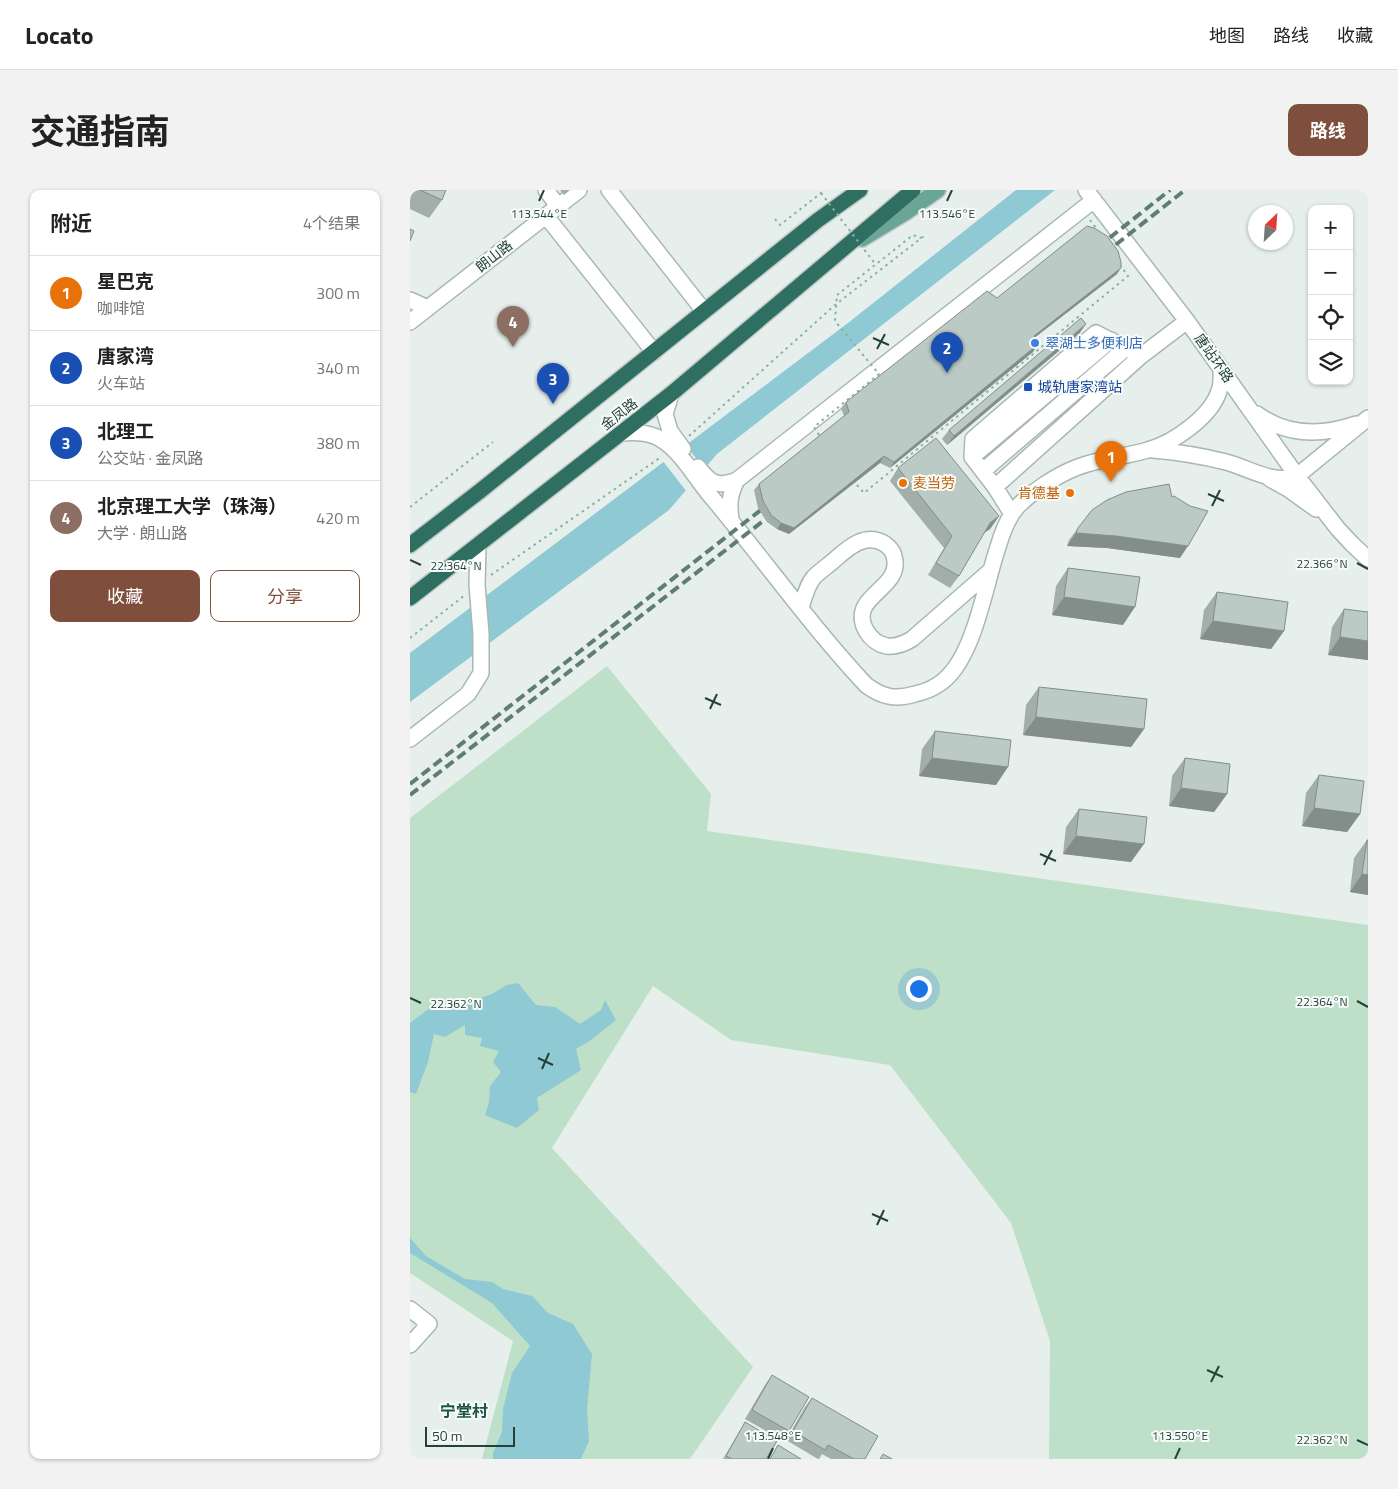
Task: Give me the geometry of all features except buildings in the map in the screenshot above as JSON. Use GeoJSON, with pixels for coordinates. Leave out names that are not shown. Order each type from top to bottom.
{"type":"FeatureCollection","features":[{"type":"Feature","properties":{"kind":"highway","name":"金凤路"},"geometry":{"type":"LineString","coordinates":[[410,545],[818,220],[860,190]]}},
{"type":"Feature","properties":{"kind":"highway","name":"金凤路"},"geometry":{"type":"LineString","coordinates":[[410,598],[671,394],[913,190]]}},
{"type":"Feature","properties":{"kind":"main road"},"geometry":{"type":"LineString","coordinates":[[818,220],[851,190]]}},
{"type":"Feature","properties":{"kind":"main road"},"geometry":{"type":"LineString","coordinates":[[843,250],[905,213],[938,190]]}},
{"type":"Feature","properties":{"kind":"street"},"geometry":{"type":"LineString","coordinates":[[546,190],[558,206]]}},
{"type":"Feature","properties":{"kind":"street","name":"朗山路"},"geometry":{"type":"LineString","coordinates":[[410,322],[579,190]]}},
{"type":"Feature","properties":{"kind":"street"},"geometry":{"type":"LineString","coordinates":[[609,190],[704,311]]}},
{"type":"Feature","properties":{"kind":"street"},"geometry":{"type":"LineString","coordinates":[[705,483],[726,485],[737,480],[877,370],[1090,195]]}},
{"type":"Feature","properties":{"kind":"street","name":"唐站环路"},"geometry":{"type":"LineString","coordinates":[[1090,195],[1187,320],[1297,476],[1338,528]]}},
{"type":"Feature","properties":{"kind":"street"},"geometry":{"type":"LineString","coordinates":[[546,216],[654,352]]}},
{"type":"Feature","properties":{"kind":"street"},"geometry":{"type":"LineString","coordinates":[[410,300],[428,308]]}},
{"type":"Feature","properties":{"kind":"street"},"geometry":{"type":"LineString","coordinates":[[995,487],[1141,356],[1187,320]]}},
{"type":"Feature","properties":{"kind":"street"},"geometry":{"type":"LineString","coordinates":[[1012,514],[995,487],[972,457],[973,439],[1096,332],[1141,356]]}},
{"type":"Feature","properties":{"kind":"street"},"geometry":{"type":"LineString","coordinates":[[983,471],[1126,348]]}},
{"type":"Feature","properties":{"kind":"street"},"geometry":{"type":"LineString","coordinates":[[671,394],[665,414],[676,447],[800,608],[866,685],[887,697],[908,696],[925,692],[940,684],[957,665],[977,621],[1002,535],[1012,514],[1019,506],[1034,492],[1058,476],[1077,467],[1103,459],[1149,450],[1165,443],[1187,429],[1212,404],[1219,391],[1222,378],[1220,369]]}},
{"type":"Feature","properties":{"kind":"street"},"geometry":{"type":"LineString","coordinates":[[1248,407],[1268,422],[1301,433],[1337,430],[1366,420]]}},
{"type":"Feature","properties":{"kind":"street"},"geometry":{"type":"LineString","coordinates":[[1149,450],[1191,454],[1226,462],[1278,479],[1286,479],[1297,476],[1366,420]]}},
{"type":"Feature","properties":{"kind":"street"},"geometry":{"type":"LineString","coordinates":[[622,433],[640,432],[655,436],[676,447]]}},
{"type":"Feature","properties":{"kind":"street"},"geometry":{"type":"LineString","coordinates":[[1260,474],[1302,498],[1338,528],[1368,559]]}},
{"type":"Feature","properties":{"kind":"street"},"geometry":{"type":"LineString","coordinates":[[731,520],[729,504],[731,492],[737,480]]}},
{"type":"Feature","properties":{"kind":"street"},"geometry":{"type":"LineString","coordinates":[[800,608],[813,578],[853,544],[864,540],[880,542],[892,551],[895,568],[889,581],[866,604],[863,610],[863,623],[870,638],[876,642],[882,645],[898,646],[912,639],[990,571]]}},
{"type":"Feature","properties":{"kind":"street"},"geometry":{"type":"LineString","coordinates":[[410,739],[468,694],[481,673],[482,634],[478,589],[478,546]]}},
{"type":"Feature","properties":{"kind":"street"},"geometry":{"type":"LineString","coordinates":[[410,1309],[429,1324],[410,1345]]}},
{"type":"Feature","properties":{"kind":"path"},"geometry":{"type":"LineString","coordinates":[[775,219],[780,225],[825,190]]}},
{"type":"Feature","properties":{"kind":"path"},"geometry":{"type":"LineString","coordinates":[[821,193],[876,265]]}},
{"type":"Feature","properties":{"kind":"path"},"geometry":{"type":"LineString","coordinates":[[1087,217],[1103,236]]}},
{"type":"Feature","properties":{"kind":"path"},"geometry":{"type":"LineString","coordinates":[[410,638],[572,517],[676,447],[835,305],[922,237],[913,235],[837,295],[835,305],[835,321],[879,374],[814,427],[819,435]]}},
{"type":"Feature","properties":{"kind":"path"},"geometry":{"type":"LineString","coordinates":[[857,485],[864,493],[1128,276],[1118,262]]}},
{"type":"Feature","properties":{"kind":"path"},"geometry":{"type":"LineString","coordinates":[[410,507],[493,442]]}},
{"type":"Feature","properties":{"kind":"green space"},"geometry":{"type":"Polygon","coordinates":[[[607,666],[711,794],[707,831],[1368,925],[1368,1459],[1049,1459],[1050,1341],[1011,1223],[890,1065],[731,1040],[653,986],[552,1148],[753,1367],[690,1459],[482,1459],[513,1341],[410,1273],[410,818],[607,666]]]}},
{"type":"Feature","properties":{"kind":"water"},"geometry":{"type":"Polygon","coordinates":[[[1016,190],[1055,190],[717,454],[669,510],[410,702],[410,653],[848,323],[1016,190]]]}},
{"type":"Feature","properties":{"kind":"water"},"geometry":{"type":"Polygon","coordinates":[[[518,983],[536,1005],[555,1007],[580,1024],[601,1010],[605,1000],[616,1020],[591,1040],[576,1049],[581,1070],[537,1098],[539,1110],[517,1128],[485,1115],[489,1102],[490,1086],[501,1072],[493,1062],[499,1051],[480,1046],[482,1038],[465,1035],[465,1025],[445,1037],[434,1034],[428,1062],[416,1094],[410,1092],[410,1023],[431,1007],[448,1009],[492,994],[507,985],[518,983]]]}},
{"type":"Feature","properties":{"kind":"water"},"geometry":{"type":"Polygon","coordinates":[[[410,1238],[426,1256],[465,1279],[492,1282],[503,1289],[532,1296],[548,1313],[573,1324],[592,1354],[587,1409],[589,1441],[581,1459],[493,1459],[493,1453],[502,1432],[503,1409],[512,1373],[530,1346],[492,1303],[410,1253],[410,1238]]]}},
{"type":"Feature","properties":{"kind":"pier"},"geometry":{"type":"Polygon","coordinates":[[[684,443],[706,471],[687,492],[662,460],[684,443]]]}},
{"type":"Feature","properties":{"kind":"railway"},"geometry":{"type":"LineString","coordinates":[[1098,247],[1170,190]]}},
{"type":"Feature","properties":{"kind":"railway"},"geometry":{"type":"LineString","coordinates":[[1104,254],[1185,190]]}},
{"type":"Feature","properties":{"kind":"railway"},"geometry":{"type":"LineString","coordinates":[[410,784],[771,502]]}},
{"type":"Feature","properties":{"kind":"railway"},"geometry":{"type":"LineString","coordinates":[[410,795],[776,511]]}},
{"type":"Feature","properties":{"kind":"place","name":"翠湖士多便利店"},"geometry":{"type":"Point","coordinates":[1035,343]}},
{"type":"Feature","properties":{"kind":"place","name":"北京理工大学（珠海）"},"geometry":{"type":"Point","coordinates":[513,347]}},
{"type":"Feature","properties":{"kind":"place","name":"唐家湾"},"geometry":{"type":"Point","coordinates":[947,373]}},
{"type":"Feature","properties":{"kind":"place","name":"城轨唐家湾站"},"geometry":{"type":"Point","coordinates":[1028,387]}},
{"type":"Feature","properties":{"kind":"place","name":"北理工"},"geometry":{"type":"Point","coordinates":[553,404]}},
{"type":"Feature","properties":{"kind":"place","name":"星巴克"},"geometry":{"type":"Point","coordinates":[1111,482]}},
{"type":"Feature","properties":{"kind":"place","name":"麦当劳"},"geometry":{"type":"Point","coordinates":[903,483]}},
{"type":"Feature","properties":{"kind":"place","name":"肯德基"},"geometry":{"type":"Point","coordinates":[1070,493]}},
{"type":"Feature","properties":{"kind":"district","name":"宁堂村"},"geometry":{"type":"Point","coordinates":[464,1411]}}]}
